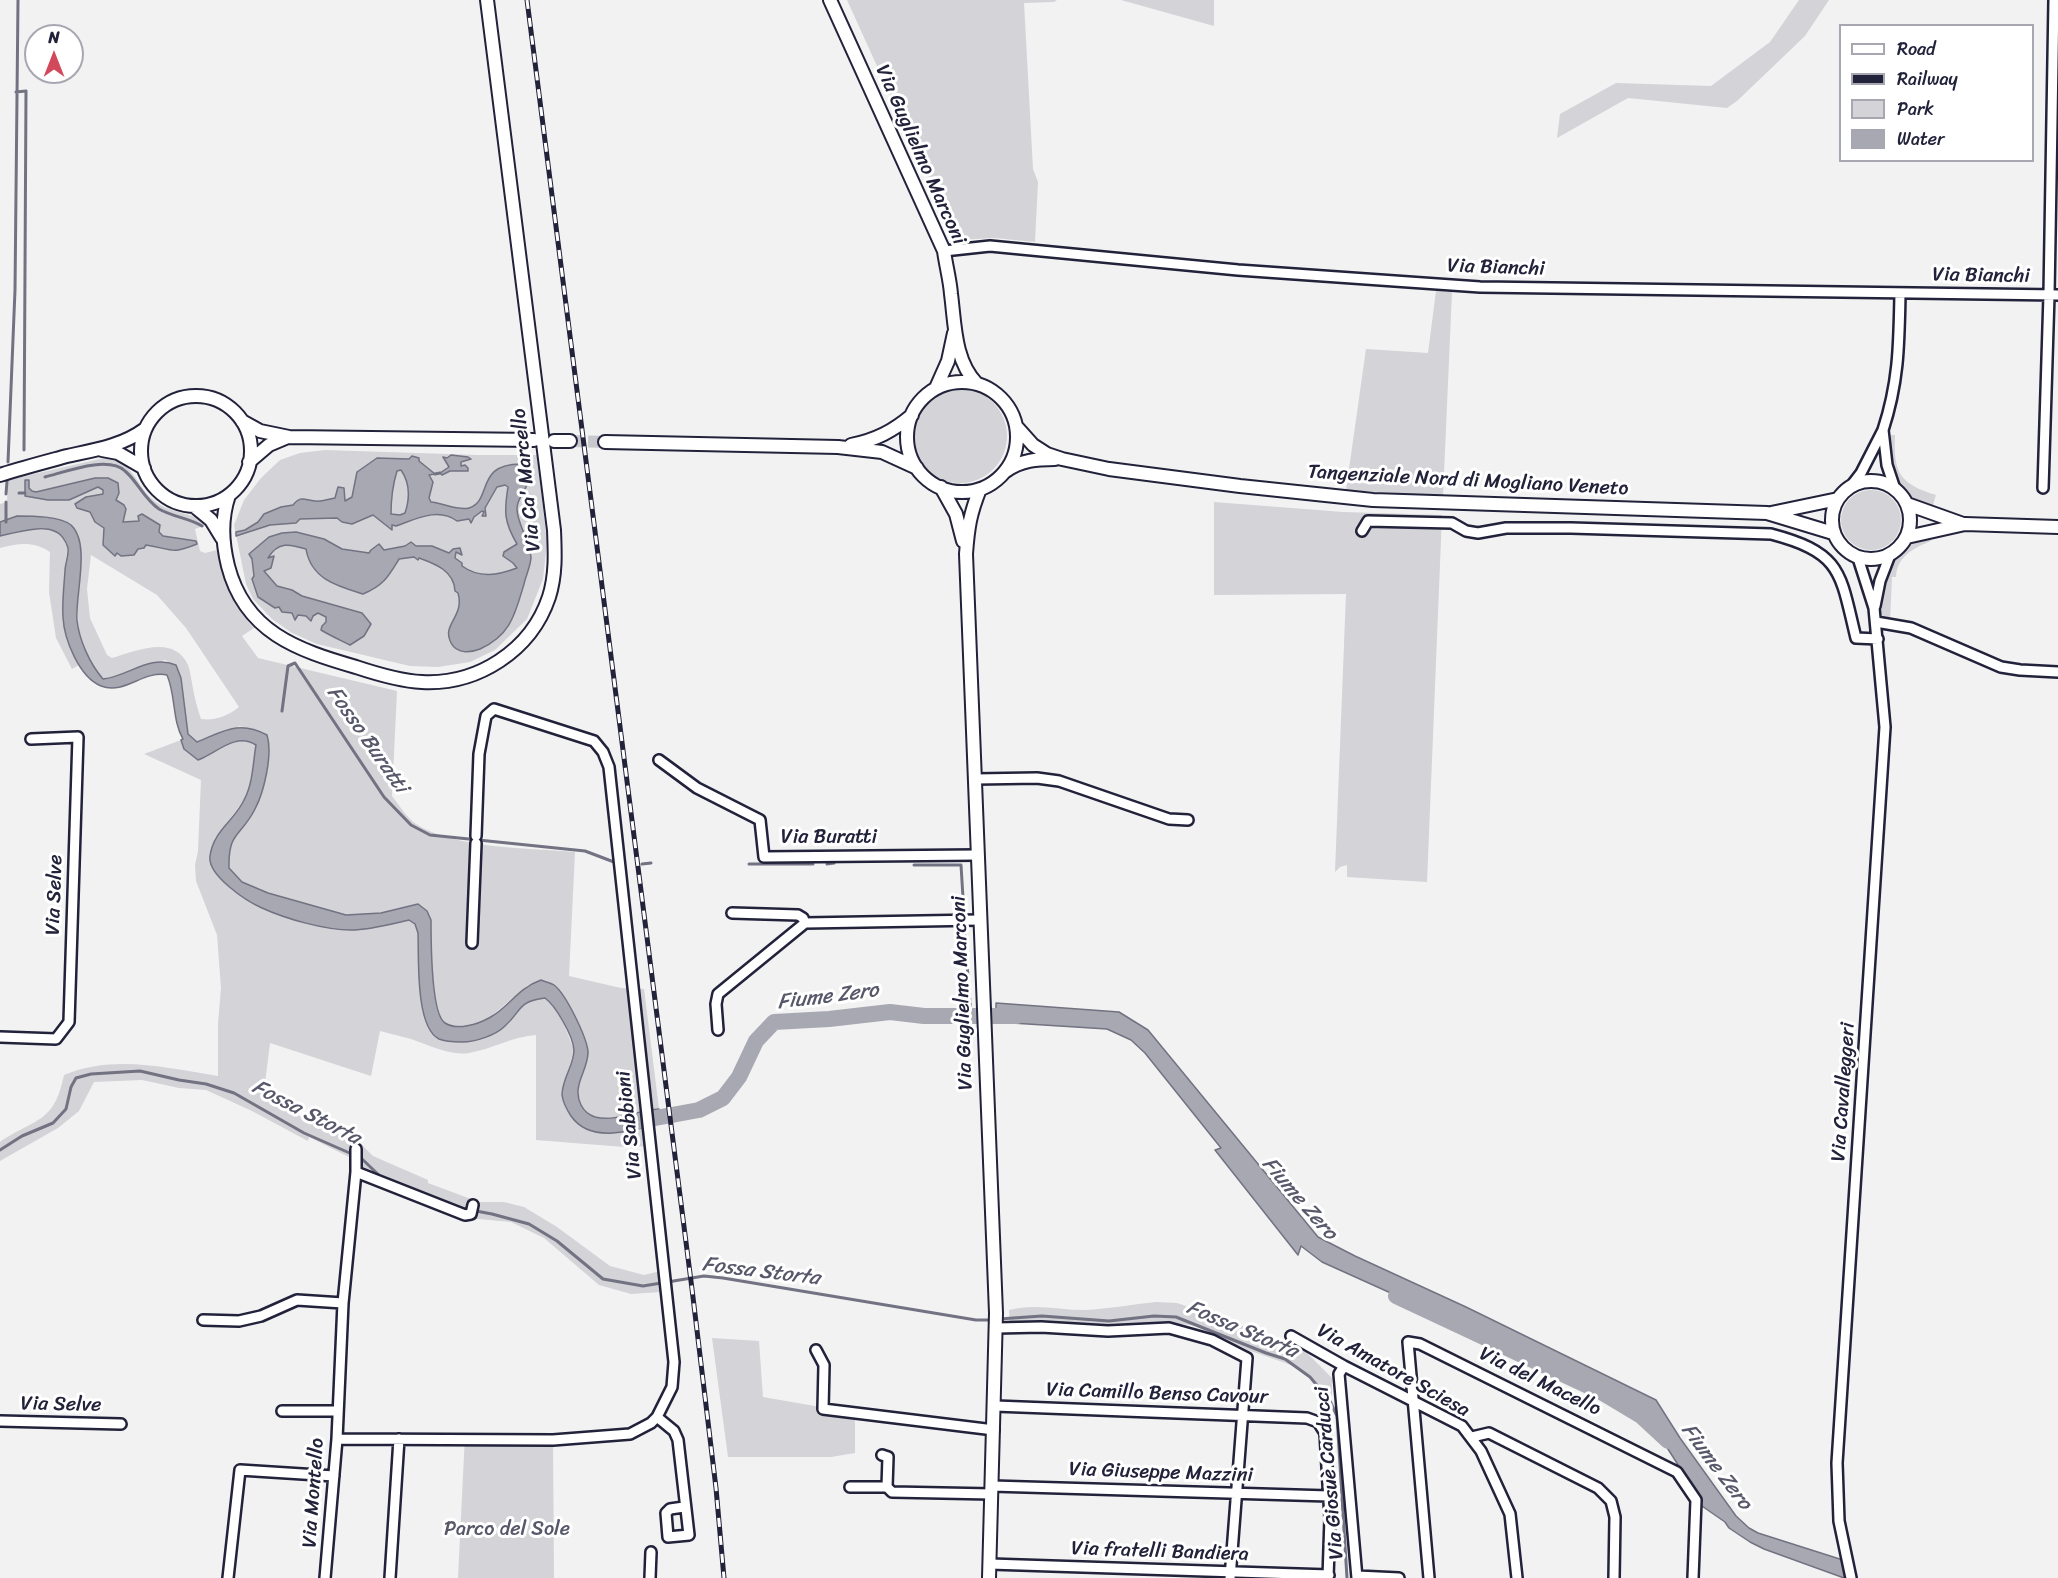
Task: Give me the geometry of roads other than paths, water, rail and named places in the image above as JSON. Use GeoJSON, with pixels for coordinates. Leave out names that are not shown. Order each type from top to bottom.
{"type":"FeatureCollection","features":[{"type":"Feature","properties":{"kind":"main road","name":"Via Ca' Marcello"},"geometry":{"type":"LineString","coordinates":[[289,437],[269,445],[249,462],[242,480],[229,495],[223,514],[223,539],[230,572],[239,595],[252,615],[271,632],[314,654],[409,681],[434,682],[458,679],[481,671],[517,648],[541,616],[549,597],[555,553],[554,530],[487,0]]}},
{"type":"Feature","properties":{"kind":"main road","name":"Via Guglielmo Marconi"},"geometry":{"type":"LineString","coordinates":[[830,0],[944,251],[951,293],[954,332],[965,366],[977,384]]}},
{"type":"Feature","properties":{"kind":"main road","name":"Via Guglielmo Marconi"},"geometry":{"type":"LineString","coordinates":[[838,447],[879,438],[912,415],[922,399],[936,388],[948,361],[954,332]]}},
{"type":"Feature","properties":{"kind":"main road"},"geometry":{"type":"LineString","coordinates":[[936,388],[953,382],[977,384],[994,391],[1010,409],[1017,426],[1016,449],[1004,473],[980,489],[959,491],[941,487]]}},
{"type":"Feature","properties":{"kind":"main road","name":"Via Ca' Marcello"},"geometry":{"type":"LineString","coordinates":[[146,429],[166,405],[175,400],[196,396],[217,401],[234,412],[241,420],[260,431],[289,437],[534,440]]}},
{"type":"Feature","properties":{"kind":"main road"},"geometry":{"type":"LineString","coordinates":[[912,415],[908,426],[908,445],[917,468]]}},
{"type":"Feature","properties":{"kind":"main road"},"geometry":{"type":"LineString","coordinates":[[241,420],[249,440],[249,462]]}},
{"type":"Feature","properties":{"kind":"main road","name":"Tangenziale Nord di Mogliano Veneto"},"geometry":{"type":"LineString","coordinates":[[1017,426],[1033,445],[1047,454],[1062,459],[1109,469],[1240,486],[1373,500],[1767,513]]}},
{"type":"Feature","properties":{"kind":"main road"},"geometry":{"type":"LineString","coordinates":[[0,475],[44,462],[100,450],[122,443],[146,429]]}},
{"type":"Feature","properties":{"kind":"main road"},"geometry":{"type":"LineString","coordinates":[[144,468],[141,448],[146,429]]}},
{"type":"Feature","properties":{"kind":"main road"},"geometry":{"type":"LineString","coordinates":[[554,441],[570,441]]}},
{"type":"Feature","properties":{"kind":"main road"},"geometry":{"type":"LineString","coordinates":[[605,442],[838,447]]}},
{"type":"Feature","properties":{"kind":"main road","name":"Via Guglielmo Marconi"},"geometry":{"type":"LineString","coordinates":[[838,447],[882,452],[917,468],[925,477],[941,487],[956,514],[966,554]]}},
{"type":"Feature","properties":{"kind":"main road"},"geometry":{"type":"LineString","coordinates":[[100,450],[118,453],[144,468]]}},
{"type":"Feature","properties":{"kind":"main road","name":"Tangenziale Nord di Mogliano Veneto"},"geometry":{"type":"LineString","coordinates":[[1004,473],[1012,466],[1030,460],[1062,459]]}},
{"type":"Feature","properties":{"kind":"main road","name":"Via Ca' Marcello"},"geometry":{"type":"LineString","coordinates":[[144,468],[148,478],[163,495],[173,501],[194,506],[211,520],[223,539]]}},
{"type":"Feature","properties":{"kind":"main road"},"geometry":{"type":"LineString","coordinates":[[1869,481],[1887,484],[1895,489],[1907,504],[1911,521],[1907,537],[1897,550],[1880,559],[1858,558],[1847,552],[1833,533],[1832,520],[1838,499],[1851,486],[1869,481]]}},
{"type":"Feature","properties":{"kind":"main road","name":"Via Guglielmo Marconi"},"geometry":{"type":"LineString","coordinates":[[980,489],[968,524],[966,554],[996,1313],[989,1578]]}},
{"type":"Feature","properties":{"kind":"main road"},"geometry":{"type":"LineString","coordinates":[[194,506],[207,505],[229,495]]}},
{"type":"Feature","properties":{"kind":"main road"},"geometry":{"type":"LineString","coordinates":[[1767,513],[1838,499]]}},
{"type":"Feature","properties":{"kind":"main road"},"geometry":{"type":"LineString","coordinates":[[1907,504],[1965,524]]}},
{"type":"Feature","properties":{"kind":"main road"},"geometry":{"type":"LineString","coordinates":[[1767,513],[1833,533]]}},
{"type":"Feature","properties":{"kind":"main road"},"geometry":{"type":"LineString","coordinates":[[1907,537],[1965,524],[2058,527]]}},
{"type":"Feature","properties":{"kind":"street","name":"Via Bianchi"},"geometry":{"type":"LineString","coordinates":[[2043,488],[2054,295],[2054,0]]}},
{"type":"Feature","properties":{"kind":"street","name":"Via Bianchi"},"geometry":{"type":"LineString","coordinates":[[944,251],[990,246],[1238,270],[1480,287],[2054,295]]}},
{"type":"Feature","properties":{"kind":"street"},"geometry":{"type":"LineString","coordinates":[[1851,486],[1861,473],[1883,430],[1897,375],[1900,294]]}},
{"type":"Feature","properties":{"kind":"street"},"geometry":{"type":"LineString","coordinates":[[1883,430],[1888,471],[1895,489]]}},
{"type":"Feature","properties":{"kind":"street"},"geometry":{"type":"LineString","coordinates":[[1362,531],[1368,521],[1452,523],[1466,531],[1478,533],[1506,528],[1571,528],[1771,534],[1801,542],[1824,556],[1838,571],[1847,594],[1856,638],[1878,639]]}},
{"type":"Feature","properties":{"kind":"street"},"geometry":{"type":"LineString","coordinates":[[1874,608],[1880,581],[1890,555]]}},
{"type":"Feature","properties":{"kind":"street"},"geometry":{"type":"LineString","coordinates":[[1858,558],[1874,608]]}},
{"type":"Feature","properties":{"kind":"street","name":"Via Cavalleggeri"},"geometry":{"type":"LineString","coordinates":[[1851,1578],[1839,1521],[1837,1463],[1885,727],[1874,608]]}},
{"type":"Feature","properties":{"kind":"street"},"geometry":{"type":"LineString","coordinates":[[1876,622],[1911,628],[2001,667],[2058,672]]}},
{"type":"Feature","properties":{"kind":"street","name":"Via Sabbioni"},"geometry":{"type":"LineString","coordinates":[[472,943],[479,754],[486,716],[494,708],[594,741],[603,752],[609,767],[674,1362],[672,1387],[657,1417]]}},
{"type":"Feature","properties":{"kind":"street","name":"Via Selve"},"geometry":{"type":"LineString","coordinates":[[0,1037],[56,1039],[69,1022],[78,737],[31,738]]}},
{"type":"Feature","properties":{"kind":"street","name":"Via Buratti"},"geometry":{"type":"LineString","coordinates":[[659,759],[697,788],[760,820],[764,856],[977,855]]}},
{"type":"Feature","properties":{"kind":"street"},"geometry":{"type":"LineString","coordinates":[[976,778],[1037,778],[1059,781],[1169,819],[1188,820]]}},
{"type":"Feature","properties":{"kind":"street"},"geometry":{"type":"LineString","coordinates":[[732,913],[798,915],[805,923]]}},
{"type":"Feature","properties":{"kind":"street"},"geometry":{"type":"LineString","coordinates":[[718,1030],[716,1004],[718,994],[805,923],[980,920]]}},
{"type":"Feature","properties":{"kind":"street","name":"Via Montello"},"geometry":{"type":"LineString","coordinates":[[325,1578],[337,1439],[344,1303],[356,1153]]}},
{"type":"Feature","properties":{"kind":"street"},"geometry":{"type":"LineString","coordinates":[[356,1172],[465,1215],[472,1210]]}},
{"type":"Feature","properties":{"kind":"street"},"geometry":{"type":"LineString","coordinates":[[203,1320],[239,1321],[261,1316],[297,1300],[344,1303]]}},
{"type":"Feature","properties":{"kind":"street"},"geometry":{"type":"LineString","coordinates":[[996,1328],[1041,1327],[1108,1331],[1169,1328],[1212,1340],[1247,1358],[1231,1575]]}},
{"type":"Feature","properties":{"kind":"street","name":"Via Amatore Sciesa"},"geometry":{"type":"LineString","coordinates":[[1291,1336],[1344,1366],[1462,1426],[1472,1437],[1486,1460],[1510,1514],[1517,1578]]}},
{"type":"Feature","properties":{"kind":"street","name":"Via del Macello"},"geometry":{"type":"LineString","coordinates":[[1414,1401],[1408,1342],[1420,1344],[1677,1472],[1696,1500],[1693,1578]]}},
{"type":"Feature","properties":{"kind":"street"},"geometry":{"type":"LineString","coordinates":[[816,1350],[824,1365],[823,1408],[994,1430]]}},
{"type":"Feature","properties":{"kind":"street","name":"Via Giosuè Carducci"},"geometry":{"type":"LineString","coordinates":[[1344,1366],[1339,1374],[1357,1577]]}},
{"type":"Feature","properties":{"kind":"street"},"geometry":{"type":"LineString","coordinates":[[1414,1401],[1429,1578]]}},
{"type":"Feature","properties":{"kind":"street","name":"Via Camillo Benso Cavour"},"geometry":{"type":"LineString","coordinates":[[995,1406],[1307,1418],[1318,1422],[1325,1433],[1329,1496]]}},
{"type":"Feature","properties":{"kind":"street","name":"Via Montello"},"geometry":{"type":"LineString","coordinates":[[282,1411],[337,1412]]}},
{"type":"Feature","properties":{"kind":"street"},"geometry":{"type":"LineString","coordinates":[[337,1439],[553,1440],[630,1434],[651,1423],[657,1417],[674,1431],[678,1440],[684,1507]]}},
{"type":"Feature","properties":{"kind":"street","name":"Via Selve"},"geometry":{"type":"LineString","coordinates":[[0,1421],[121,1424]]}},
{"type":"Feature","properties":{"kind":"street"},"geometry":{"type":"LineString","coordinates":[[1472,1437],[1489,1433],[1598,1488],[1611,1501],[1615,1517],[1614,1578]]}},
{"type":"Feature","properties":{"kind":"street"},"geometry":{"type":"LineString","coordinates":[[390,1578],[399,1439]]}},
{"type":"Feature","properties":{"kind":"street"},"geometry":{"type":"LineString","coordinates":[[882,1455],[888,1457],[887,1487]]}},
{"type":"Feature","properties":{"kind":"street"},"geometry":{"type":"LineString","coordinates":[[228,1578],[240,1470],[334,1476]]}},
{"type":"Feature","properties":{"kind":"street"},"geometry":{"type":"LineString","coordinates":[[850,1486],[887,1487],[892,1492],[992,1490]]}},
{"type":"Feature","properties":{"kind":"street","name":"Via Giuseppe Mazzini"},"geometry":{"type":"LineString","coordinates":[[992,1490],[1329,1496]]}},
{"type":"Feature","properties":{"kind":"street"},"geometry":{"type":"LineString","coordinates":[[1328,1576],[1329,1496]]}},
{"type":"Feature","properties":{"kind":"street"},"geometry":{"type":"LineString","coordinates":[[650,1578],[651,1552]]}},
{"type":"Feature","properties":{"kind":"street","name":"Via fratelli Bandiera"},"geometry":{"type":"LineString","coordinates":[[990,1564],[1132,1573],[1328,1576]]}},
{"type":"Feature","properties":{"kind":"street"},"geometry":{"type":"LineString","coordinates":[[1357,1577],[1399,1578]]}},
{"type":"Feature","properties":{"kind":"water"},"geometry":{"type":"Polygon","coordinates":[[[451,455],[471,459],[461,462],[461,466],[465,465],[468,471],[450,471],[442,475],[440,473],[449,467],[443,457],[447,458],[451,455]]]}},
{"type":"Feature","properties":{"kind":"water"},"geometry":{"type":"Polygon","coordinates":[[[412,456],[419,458],[419,461],[435,474],[429,475],[433,482],[429,498],[431,502],[460,508],[469,508],[476,504],[491,475],[498,469],[508,465],[524,464],[529,470],[527,484],[517,509],[531,560],[514,614],[499,637],[480,649],[472,651],[464,652],[454,647],[449,631],[459,601],[454,584],[443,569],[414,557],[399,559],[385,580],[363,594],[335,584],[319,574],[313,568],[306,549],[280,546],[268,558],[274,556],[271,568],[264,571],[277,586],[292,590],[302,596],[362,613],[371,624],[364,636],[350,645],[321,630],[326,617],[318,613],[311,621],[306,616],[298,615],[295,620],[292,613],[282,612],[279,607],[275,608],[258,597],[252,579],[254,576],[252,559],[249,554],[269,537],[282,533],[296,532],[324,539],[342,549],[369,553],[379,544],[384,550],[405,546],[411,542],[416,546],[432,546],[449,553],[453,549],[460,548],[462,555],[456,552],[455,558],[462,563],[462,566],[476,573],[496,574],[517,568],[503,556],[504,552],[517,544],[507,523],[508,487],[505,485],[497,487],[485,508],[486,516],[482,516],[484,512],[482,511],[474,517],[471,523],[469,519],[457,521],[450,517],[435,515],[396,526],[392,525],[392,530],[373,515],[352,524],[342,522],[337,518],[300,519],[296,523],[270,525],[236,536],[236,532],[245,530],[258,522],[264,514],[293,505],[301,499],[322,501],[335,498],[338,487],[344,488],[345,501],[352,497],[357,472],[377,458],[409,459],[412,456]],[[401,470],[397,471],[392,492],[391,514],[405,513],[408,502],[406,480],[401,470]]]}},
{"type":"Feature","properties":{"kind":"water"},"geometry":{"type":"Polygon","coordinates":[[[95,478],[108,478],[118,483],[119,493],[116,500],[126,509],[123,522],[139,521],[138,516],[142,514],[160,525],[159,532],[163,536],[196,541],[197,544],[176,550],[146,545],[138,549],[134,555],[121,556],[117,553],[115,556],[103,545],[104,528],[95,522],[90,512],[77,508],[75,504],[86,497],[103,494],[103,490],[98,487],[69,500],[48,500],[25,496],[25,480],[29,480],[29,488],[36,492],[95,478]]]}},
{"type":"Feature","properties":{"kind":"water"},"geometry":{"type":"Polygon","coordinates":[[[17,516],[60,520],[71,525],[77,533],[81,556],[78,628],[86,651],[103,679],[157,662],[176,665],[181,678],[188,734],[197,742],[224,731],[240,728],[248,728],[267,735],[269,752],[262,793],[250,818],[233,840],[229,856],[229,868],[242,882],[268,893],[346,915],[381,913],[418,904],[427,911],[431,920],[434,991],[440,1017],[445,1023],[461,1027],[479,1022],[496,1014],[532,984],[541,980],[553,984],[570,1006],[580,1026],[588,1051],[578,1091],[578,1098],[584,1109],[593,1116],[611,1118],[659,1109],[661,1123],[626,1132],[601,1133],[580,1125],[571,1116],[562,1095],[572,1061],[573,1044],[559,1014],[545,998],[524,1004],[501,1029],[485,1037],[462,1042],[439,1039],[431,1032],[422,1007],[418,933],[415,924],[409,920],[358,930],[318,926],[262,908],[229,887],[215,871],[210,856],[220,832],[241,806],[248,792],[256,745],[241,741],[233,742],[198,760],[184,749],[167,675],[158,674],[110,688],[101,686],[86,675],[74,656],[64,626],[63,600],[68,551],[66,543],[59,534],[49,529],[27,530],[0,536],[0,522],[17,516]]]}},
{"type":"Feature","properties":{"kind":"water"},"geometry":{"type":"Polygon","coordinates":[[[996,1003],[1119,1012],[1148,1030],[1318,1237],[1656,1400],[1680,1438],[1736,1516],[1749,1528],[1758,1533],[1846,1561],[1849,1578],[1764,1549],[1729,1528],[1725,1522],[1699,1504],[1694,1490],[1647,1416],[1475,1331],[1322,1262],[1301,1246],[1298,1255],[1215,1150],[1221,1148],[1145,1053],[1131,1040],[1107,1029],[996,1022],[996,1003]]]}},
{"type":"Feature","properties":{"kind":"waterway"},"geometry":{"type":"LineString","coordinates":[[8,462],[15,290],[18,0]]}},
{"type":"Feature","properties":{"kind":"waterway","name":"Fosso Buratti"},"geometry":{"type":"LineString","coordinates":[[16,92],[26,91],[24,450]]}},
{"type":"Feature","properties":{"kind":"waterway"},"geometry":{"type":"LineString","coordinates":[[45,477],[86,466],[108,464],[118,466],[130,475],[159,509],[202,526]]}},
{"type":"Feature","properties":{"kind":"waterway"},"geometry":{"type":"LineString","coordinates":[[435,474],[440,473]]}},
{"type":"Feature","properties":{"kind":"waterway"},"geometry":{"type":"LineString","coordinates":[[6,494],[7,481]]}},
{"type":"Feature","properties":{"kind":"waterway"},"geometry":{"type":"LineString","coordinates":[[19,493],[25,493]]}},
{"type":"Feature","properties":{"kind":"waterway"},"geometry":{"type":"LineString","coordinates":[[6,502],[6,522]]}},
{"type":"Feature","properties":{"kind":"waterway","name":"Fosso Buratti"},"geometry":{"type":"LineString","coordinates":[[282,711],[288,666],[295,663],[384,797],[411,825],[430,835],[585,851],[614,862]]}},
{"type":"Feature","properties":{"kind":"waterway","name":"Fosso Buratti"},"geometry":{"type":"LineString","coordinates":[[642,864],[651,863]]}},
{"type":"Feature","properties":{"kind":"waterway","name":"Fosso Buratti"},"geometry":{"type":"LineString","coordinates":[[827,864],[834,863]]}},
{"type":"Feature","properties":{"kind":"waterway","name":"Fosso Buratti"},"geometry":{"type":"LineString","coordinates":[[749,864],[813,864]]}},
{"type":"Feature","properties":{"kind":"waterway","name":"Fosso Buratti"},"geometry":{"type":"LineString","coordinates":[[914,865],[961,865],[964,914]]}},
{"type":"Feature","properties":{"kind":"waterway","name":"Fosso Buratti"},"geometry":{"type":"LineString","coordinates":[[964,926],[971,1015]]}},
{"type":"Feature","properties":{"kind":"waterway","name":"Fiume Zero"},"geometry":{"type":"LineString","coordinates":[[639,1121],[699,1110],[723,1098],[739,1077],[756,1041],[774,1022],[890,1012],[924,1016],[1017,1016]]}},
{"type":"Feature","properties":{"kind":"waterway","name":"Fossa Storta"},"geometry":{"type":"LineString","coordinates":[[0,1150],[22,1136],[53,1123],[66,1109],[71,1087],[76,1078],[91,1074],[140,1071],[206,1084],[234,1093],[304,1133],[361,1158],[384,1180]]}},
{"type":"Feature","properties":{"kind":"waterway","name":"Fossa Storta"},"geometry":{"type":"LineString","coordinates":[[460,1208],[529,1224],[557,1241],[603,1279],[643,1286],[704,1276],[723,1278],[976,1320],[992,1320]]}},
{"type":"Feature","properties":{"kind":"waterway","name":"Fiume Zero"},"geometry":{"type":"LineString","coordinates":[[1396,1296],[1601,1392],[1641,1416],[1668,1441]]}},
{"type":"Feature","properties":{"kind":"waterway","name":"Fossa Storta"},"geometry":{"type":"LineString","coordinates":[[999,1319],[1042,1316],[1109,1321],[1154,1316],[1176,1317],[1285,1359],[1310,1377],[1330,1401],[1337,1416],[1347,1578]]}},
{"type":"Feature","properties":{"kind":"tunnel"},"geometry":{"type":"LineString","coordinates":[[570,441],[605,442]]}},
{"type":"Feature","properties":{"kind":"railway"},"geometry":{"type":"LineString","coordinates":[[527,0],[692,1289],[716,1488],[724,1578]]}},
{"type":"Feature","properties":{"kind":"park label","name":"Parco del Sole"},"geometry":{"type":"Point","coordinates":[507,1530]}}]}
